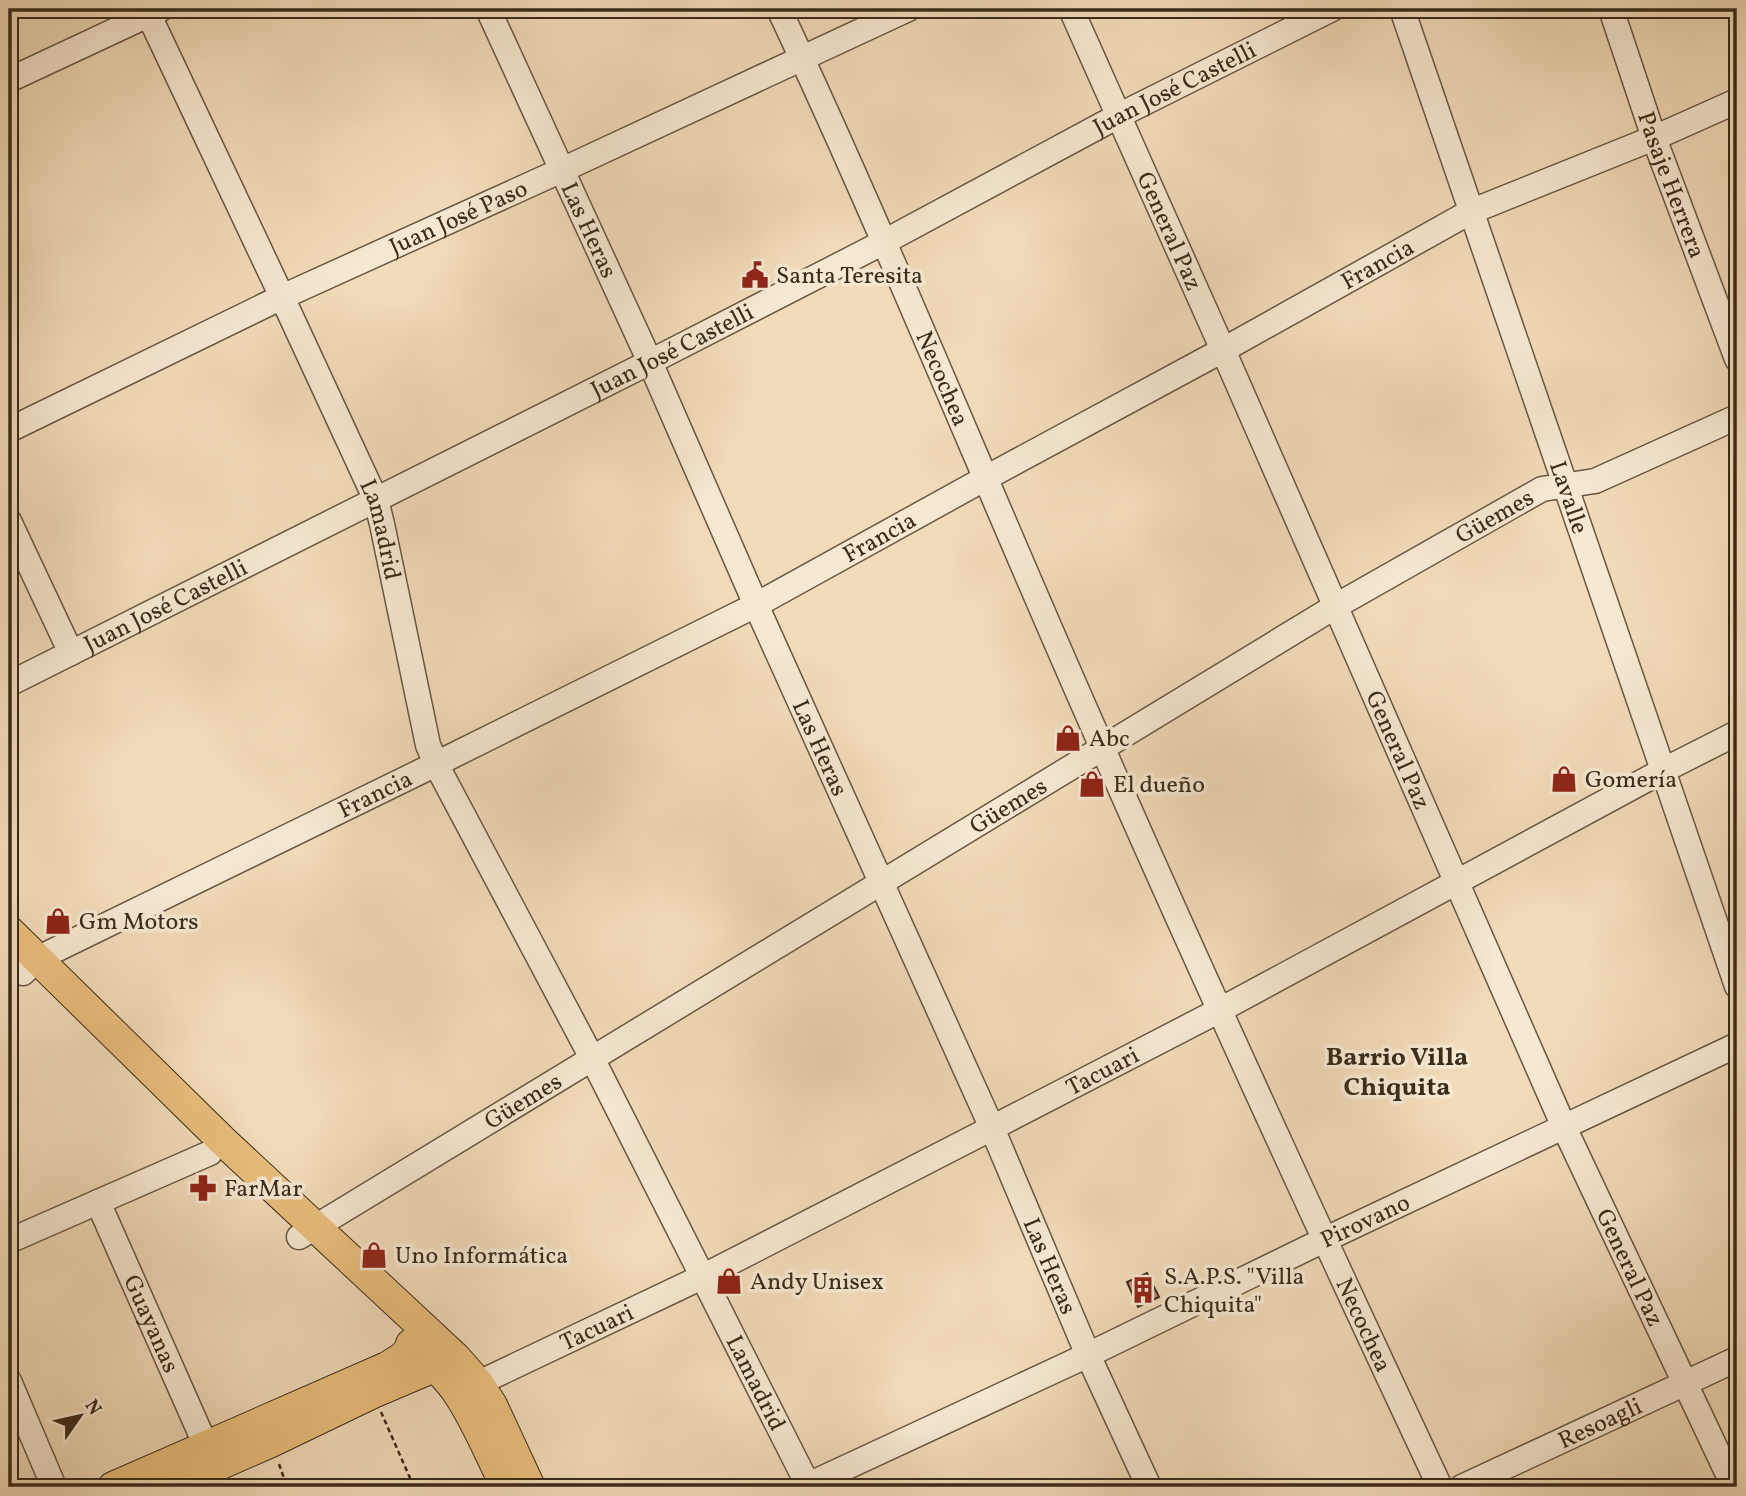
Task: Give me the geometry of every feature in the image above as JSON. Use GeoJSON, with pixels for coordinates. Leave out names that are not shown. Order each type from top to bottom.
{"type":"FeatureCollection","features":[{"type":"Feature","properties":{"kind":"main road"},"geometry":{"type":"LineString","coordinates":[[17,950],[210,1153],[307,1232],[433,1350],[468,1388],[492,1405],[530,1487]]}},
{"type":"Feature","properties":{"kind":"main road"},"geometry":{"type":"LineString","coordinates":[[17,950],[223,1141],[307,1232]]}},
{"type":"Feature","properties":{"kind":"main road"},"geometry":{"type":"LineString","coordinates":[[113,1487],[387,1367],[403,1357],[433,1350]]}},
{"type":"Feature","properties":{"kind":"main road"},"geometry":{"type":"LineString","coordinates":[[169,1487],[373,1393],[433,1350]]}},
{"type":"Feature","properties":{"kind":"main road"},"geometry":{"type":"LineString","coordinates":[[468,1388],[469,1411],[506,1487]]}},
{"type":"Feature","properties":{"kind":"street","name":"Las Heras"},"geometry":{"type":"LineString","coordinates":[[488,9],[650,362],[756,605],[992,1128],[1088,1355],[1149,1487]]}},
{"type":"Feature","properties":{"kind":"street","name":"Necochea"},"geometry":{"type":"LineString","coordinates":[[779,9],[884,242],[1102,749],[1324,1240],[1440,1487]]}},
{"type":"Feature","properties":{"kind":"street","name":"Juan José Paso"},"geometry":{"type":"LineString","coordinates":[[9,430],[282,297],[908,9]]}},
{"type":"Feature","properties":{"kind":"street","name":"General Paz"},"geometry":{"type":"LineString","coordinates":[[1071,9],[1564,1127],[1734,1487]]}},
{"type":"Feature","properties":{"kind":"street","name":"Juan José Castelli"},"geometry":{"type":"LineString","coordinates":[[9,684],[650,362],[884,242],[1120,116],[1332,9]]}},
{"type":"Feature","properties":{"kind":"street","name":"Lavalle"},"geometry":{"type":"LineString","coordinates":[[1402,9],[1737,985]]}},
{"type":"Feature","properties":{"kind":"street","name":"Pasaje Herrera"},"geometry":{"type":"LineString","coordinates":[[1611,9],[1654,138],[1737,359]]}},
{"type":"Feature","properties":{"kind":"street"},"geometry":{"type":"LineString","coordinates":[[9,80],[152,11]]}},
{"type":"Feature","properties":{"kind":"street","name":"Lamadrid"},"geometry":{"type":"LineString","coordinates":[[152,11],[376,500],[428,745],[436,764],[592,1058],[807,1487]]}},
{"type":"Feature","properties":{"kind":"street","name":"Francia"},"geometry":{"type":"LineString","coordinates":[[17,950],[436,764],[756,605],[1470,212],[1654,138],[1737,101]]}},
{"type":"Feature","properties":{"kind":"street","name":"Güemes"},"geometry":{"type":"LineString","coordinates":[[307,1232],[1336,606],[1542,489],[1594,481],[1737,417]]}},
{"type":"Feature","properties":{"kind":"street"},"geometry":{"type":"LineString","coordinates":[[9,521],[71,653]]}},
{"type":"Feature","properties":{"kind":"street","name":"Tacuari"},"geometry":{"type":"LineString","coordinates":[[468,1388],[702,1277],[992,1128],[1220,1010],[1456,881],[1737,733]]}},
{"type":"Feature","properties":{"kind":"street","name":"Pirovano"},"geometry":{"type":"LineString","coordinates":[[807,1487],[1737,1045]]}},
{"type":"Feature","properties":{"kind":"street"},"geometry":{"type":"LineString","coordinates":[[9,1241],[210,1153]]}},
{"type":"Feature","properties":{"kind":"street","name":"Guayanas"},"geometry":{"type":"LineString","coordinates":[[98,1202],[206,1446]]}},
{"type":"Feature","properties":{"kind":"street","name":"Resoagli"},"geometry":{"type":"LineString","coordinates":[[1462,1487],[1737,1359]]}},
{"type":"Feature","properties":{"kind":"street"},"geometry":{"type":"LineString","coordinates":[[9,1381],[54,1487]]}},
{"type":"Feature","properties":{"kind":"path"},"geometry":{"type":"LineString","coordinates":[[373,1393],[414,1487]]}},
{"type":"Feature","properties":{"kind":"building","name":"S.A.P.S. \"Villa Chiquita\""},"geometry":{"type":"Polygon","coordinates":[[[1147,1273],[1159,1297],[1138,1307],[1127,1282],[1147,1273]]]}},
{"type":"Feature","properties":{"kind":"place","name":"Santa Teresita"},"geometry":{"type":"Point","coordinates":[755,275]}},
{"type":"Feature","properties":{"kind":"place","name":"Abc"},"geometry":{"type":"Point","coordinates":[1068,738]}},
{"type":"Feature","properties":{"kind":"place","name":"Gomería"},"geometry":{"type":"Point","coordinates":[1564,779]}},
{"type":"Feature","properties":{"kind":"place","name":"El dueño"},"geometry":{"type":"Point","coordinates":[1092,784]}},
{"type":"Feature","properties":{"kind":"place","name":"Gm Motors"},"geometry":{"type":"Point","coordinates":[58,921]}},
{"type":"Feature","properties":{"kind":"place","name":"FarMar"},"geometry":{"type":"Point","coordinates":[203,1188]}},
{"type":"Feature","properties":{"kind":"place","name":"Uno Informática"},"geometry":{"type":"Point","coordinates":[374,1255]}},
{"type":"Feature","properties":{"kind":"place","name":"Andy Unisex"},"geometry":{"type":"Point","coordinates":[729,1281]}},
{"type":"Feature","properties":{"kind":"place","name":"S.A.P.S. \"Villa Chiquita\""},"geometry":{"type":"Point","coordinates":[1143,1290]}},
{"type":"Feature","properties":{"kind":"district","name":"Barrio Villa Chiquita"},"geometry":{"type":"Point","coordinates":[1397,1071]}}]}
